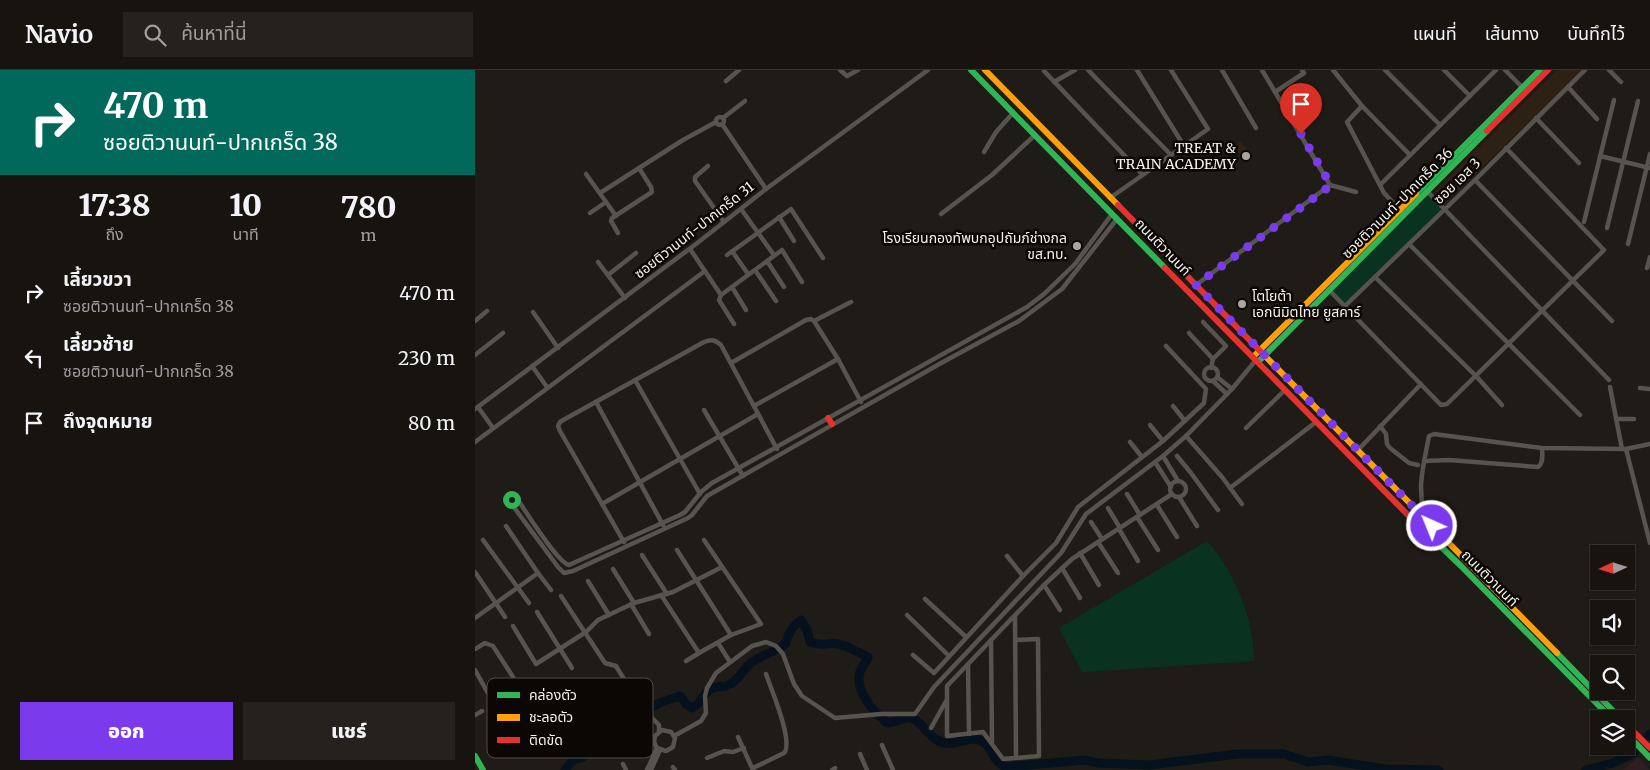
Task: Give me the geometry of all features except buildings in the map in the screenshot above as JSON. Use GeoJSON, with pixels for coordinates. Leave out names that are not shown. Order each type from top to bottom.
{"type":"FeatureCollection","features":[{"type":"Feature","properties":{"kind":"main road","name":"ถนนติวานนท์"},"geometry":{"type":"LineString","coordinates":[[971,70],[1401,508],[1467,566],[1612,710]]}},
{"type":"Feature","properties":{"kind":"main road","name":"ซอยติวานนท์-ปากเกร็ด 36"},"geometry":{"type":"LineString","coordinates":[[1256,360],[1326,287],[1524,89],[1540,70]]}},
{"type":"Feature","properties":{"kind":"main road","name":"ซอยติวานนท์-ปากเกร็ด 36"},"geometry":{"type":"LineString","coordinates":[[1524,89],[1548,70]]}},
{"type":"Feature","properties":{"kind":"main road","name":"ถนนติวานนท์"},"geometry":{"type":"LineString","coordinates":[[989,71],[1110,198],[1420,513],[1467,566],[1603,710]]}},
{"type":"Feature","properties":{"kind":"main road"},"geometry":{"type":"LineString","coordinates":[[1113,215],[1118,205]]}},
{"type":"Feature","properties":{"kind":"main road"},"geometry":{"type":"LineString","coordinates":[[1635,733],[1650,748]]}},
{"type":"Feature","properties":{"kind":"main road"},"geometry":{"type":"LineString","coordinates":[[1635,743],[1650,758]]}},
{"type":"Feature","properties":{"kind":"main road"},"geometry":{"type":"LineString","coordinates":[[475,756],[483,770]]}},
{"type":"Feature","properties":{"kind":"street"},"geometry":{"type":"LineString","coordinates":[[726,81],[739,70]]}},
{"type":"Feature","properties":{"kind":"street"},"geometry":{"type":"LineString","coordinates":[[840,70],[847,76],[858,70]]}},
{"type":"Feature","properties":{"kind":"street","name":"ซอยติวานนท์-ปากเกร็ด 31"},"geometry":{"type":"LineString","coordinates":[[477,408],[625,298],[920,72],[928,70]]}},
{"type":"Feature","properties":{"kind":"street"},"geometry":{"type":"LineString","coordinates":[[1054,82],[1075,70]]}},
{"type":"Feature","properties":{"kind":"street"},"geometry":{"type":"LineString","coordinates":[[1088,70],[1171,155]]}},
{"type":"Feature","properties":{"kind":"street"},"geometry":{"type":"LineString","coordinates":[[1137,70],[1184,146]]}},
{"type":"Feature","properties":{"kind":"street"},"geometry":{"type":"LineString","coordinates":[[1110,198],[1209,129],[1171,70]]}},
{"type":"Feature","properties":{"kind":"street"},"geometry":{"type":"LineString","coordinates":[[1223,70],[1256,128]]}},
{"type":"Feature","properties":{"kind":"street"},"geometry":{"type":"LineString","coordinates":[[1262,70],[1330,185],[1356,192]]}},
{"type":"Feature","properties":{"kind":"street"},"geometry":{"type":"LineString","coordinates":[[1275,92],[1304,74],[1302,70]]}},
{"type":"Feature","properties":{"kind":"street"},"geometry":{"type":"LineString","coordinates":[[1333,70],[1362,106],[1410,155]]}},
{"type":"Feature","properties":{"kind":"street"},"geometry":{"type":"LineString","coordinates":[[1385,70],[1440,125]]}},
{"type":"Feature","properties":{"kind":"street"},"geometry":{"type":"LineString","coordinates":[[1444,70],[1470,96]]}},
{"type":"Feature","properties":{"kind":"street"},"geometry":{"type":"LineString","coordinates":[[1380,185],[1496,70]]}},
{"type":"Feature","properties":{"kind":"street"},"geometry":{"type":"LineString","coordinates":[[1505,70],[1524,89]]}},
{"type":"Feature","properties":{"kind":"street","name":"ซอย เอส 3"},"geometry":{"type":"LineString","coordinates":[[1345,306],[1585,70]]}},
{"type":"Feature","properties":{"kind":"street"},"geometry":{"type":"LineString","coordinates":[[1609,70],[1621,82]]}},
{"type":"Feature","properties":{"kind":"street"},"geometry":{"type":"LineString","coordinates":[[1044,71],[1142,174]]}},
{"type":"Feature","properties":{"kind":"street"},"geometry":{"type":"LineString","coordinates":[[1568,87],[1597,119]]}},
{"type":"Feature","properties":{"kind":"street"},"geometry":{"type":"LineString","coordinates":[[1584,222],[1614,100]]}},
{"type":"Feature","properties":{"kind":"street"},"geometry":{"type":"LineString","coordinates":[[745,101],[723,118],[717,117],[719,123],[766,189]]}},
{"type":"Feature","properties":{"kind":"street"},"geometry":{"type":"LineString","coordinates":[[1607,228],[1638,101]]}},
{"type":"Feature","properties":{"kind":"street"},"geometry":{"type":"LineString","coordinates":[[1362,106],[1347,122],[1384,193],[1402,212]]}},
{"type":"Feature","properties":{"kind":"street"},"geometry":{"type":"LineString","coordinates":[[984,152],[996,132],[1013,113]]}},
{"type":"Feature","properties":{"kind":"street"},"geometry":{"type":"LineString","coordinates":[[1537,118],[1579,163]]}},
{"type":"Feature","properties":{"kind":"street"},"geometry":{"type":"LineString","coordinates":[[600,193],[683,140],[719,123]]}},
{"type":"Feature","properties":{"kind":"street"},"geometry":{"type":"LineString","coordinates":[[941,214],[993,175],[1035,135]]}},
{"type":"Feature","properties":{"kind":"street"},"geometry":{"type":"LineString","coordinates":[[1326,287],[1441,405],[1447,404],[1603,250],[1506,148]]}},
{"type":"Feature","properties":{"kind":"street"},"geometry":{"type":"LineString","coordinates":[[1628,244],[1650,154]]}},
{"type":"Feature","properties":{"kind":"street"},"geometry":{"type":"LineString","coordinates":[[1600,156],[1648,168]]}},
{"type":"Feature","properties":{"kind":"street"},"geometry":{"type":"LineString","coordinates":[[708,166],[695,177],[695,181],[724,222]]}},
{"type":"Feature","properties":{"kind":"street"},"geometry":{"type":"LineString","coordinates":[[618,233],[611,221],[612,218],[652,192],[639,168]]}},
{"type":"Feature","properties":{"kind":"street"},"geometry":{"type":"LineString","coordinates":[[586,174],[615,216]]}},
{"type":"Feature","properties":{"kind":"street"},"geometry":{"type":"LineString","coordinates":[[1475,180],[1612,321]]}},
{"type":"Feature","properties":{"kind":"street"},"geometry":{"type":"LineString","coordinates":[[1196,285],[1330,185]]}},
{"type":"Feature","properties":{"kind":"street"},"geometry":{"type":"LineString","coordinates":[[1425,189],[1609,380]]}},
{"type":"Feature","properties":{"kind":"street"},"geometry":{"type":"LineString","coordinates":[[590,213],[606,202]]}},
{"type":"Feature","properties":{"kind":"street"},"geometry":{"type":"LineString","coordinates":[[749,274],[729,253],[791,208],[823,258]]}},
{"type":"Feature","properties":{"kind":"street"},"geometry":{"type":"LineString","coordinates":[[741,209],[774,255]]}},
{"type":"Feature","properties":{"kind":"street"},"geometry":{"type":"LineString","coordinates":[[624,543],[573,571],[564,572],[558,567],[516,503],[564,564],[569,565],[692,515],[707,496],[779,455],[860,400],[1027,307],[1044,294],[1075,264],[1113,215]]}},
{"type":"Feature","properties":{"kind":"street"},"geometry":{"type":"LineString","coordinates":[[664,526],[685,512],[700,493],[712,483],[830,421],[863,407],[1019,321],[1061,289],[1113,215]]}},
{"type":"Feature","properties":{"kind":"street"},"geometry":{"type":"LineString","coordinates":[[779,217],[795,242]]}},
{"type":"Feature","properties":{"kind":"street"},"geometry":{"type":"LineString","coordinates":[[1409,244],[1580,415]]}},
{"type":"Feature","properties":{"kind":"street"},"geometry":{"type":"LineString","coordinates":[[690,248],[721,295]]}},
{"type":"Feature","properties":{"kind":"street"},"geometry":{"type":"LineString","coordinates":[[734,324],[719,300],[721,295],[782,250],[802,282]]}},
{"type":"Feature","properties":{"kind":"street"},"geometry":{"type":"LineString","coordinates":[[608,275],[636,253]]}},
{"type":"Feature","properties":{"kind":"street"},"geometry":{"type":"LineString","coordinates":[[1647,268],[1650,257]]}},
{"type":"Feature","properties":{"kind":"street"},"geometry":{"type":"LineString","coordinates":[[598,262],[625,298]]}},
{"type":"Feature","properties":{"kind":"street"},"geometry":{"type":"LineString","coordinates":[[767,262],[784,287]]}},
{"type":"Feature","properties":{"kind":"street"},"geometry":{"type":"LineString","coordinates":[[755,270],[777,301]]}},
{"type":"Feature","properties":{"kind":"street"},"geometry":{"type":"LineString","coordinates":[[475,442],[705,271]]}},
{"type":"Feature","properties":{"kind":"street"},"geometry":{"type":"LineString","coordinates":[[1375,277],[1476,376],[1502,405]]}},
{"type":"Feature","properties":{"kind":"street"},"geometry":{"type":"LineString","coordinates":[[732,287],[746,310]]}},
{"type":"Feature","properties":{"kind":"street"},"geometry":{"type":"LineString","coordinates":[[814,321],[851,302]]}},
{"type":"Feature","properties":{"kind":"street"},"geometry":{"type":"LineString","coordinates":[[475,321],[487,311]]}},
{"type":"Feature","properties":{"kind":"street"},"geometry":{"type":"LineString","coordinates":[[533,312],[558,348]]}},
{"type":"Feature","properties":{"kind":"street"},"geometry":{"type":"LineString","coordinates":[[731,363],[806,320],[811,319],[838,359],[863,407]]}},
{"type":"Feature","properties":{"kind":"street"},"geometry":{"type":"LineString","coordinates":[[1203,322],[1226,346],[1213,359],[1211,368]]}},
{"type":"Feature","properties":{"kind":"street"},"geometry":{"type":"LineString","coordinates":[[1189,333],[1213,359]]}},
{"type":"Feature","properties":{"kind":"street"},"geometry":{"type":"LineString","coordinates":[[475,355],[503,334]]}},
{"type":"Feature","properties":{"kind":"street"},"geometry":{"type":"LineString","coordinates":[[624,543],[559,426],[560,422],[565,419],[710,340],[716,340],[731,363],[779,455]]}},
{"type":"Feature","properties":{"kind":"street"},"geometry":{"type":"LineString","coordinates":[[1166,346],[1205,388]]}},
{"type":"Feature","properties":{"kind":"street"},"geometry":{"type":"LineString","coordinates":[[754,406],[838,359]]}},
{"type":"Feature","properties":{"kind":"street"},"geometry":{"type":"LineString","coordinates":[[674,736],[701,721],[706,713],[705,696],[707,688],[716,673],[752,646],[766,642],[776,646],[783,654],[794,684],[802,696],[835,718],[878,714],[915,714],[934,687],[1061,553],[1086,514],[1187,436],[1256,360]]}},
{"type":"Feature","properties":{"kind":"street"},"geometry":{"type":"LineString","coordinates":[[532,366],[547,387]]}},
{"type":"Feature","properties":{"kind":"street"},"geometry":{"type":"LineString","coordinates":[[1211,368],[1217,371],[1217,377],[1213,381]]}},
{"type":"Feature","properties":{"kind":"street"},"geometry":{"type":"LineString","coordinates":[[913,654],[934,673],[965,637],[1056,543],[1078,507],[1163,441],[1204,403],[1207,380],[1205,372],[1211,368]]}},
{"type":"Feature","properties":{"kind":"street"},"geometry":{"type":"LineString","coordinates":[[1217,377],[1231,389]]}},
{"type":"Feature","properties":{"kind":"street"},"geometry":{"type":"LineString","coordinates":[[635,380],[705,499]]}},
{"type":"Feature","properties":{"kind":"street"},"geometry":{"type":"LineString","coordinates":[[1207,380],[1213,381],[1227,394]]}},
{"type":"Feature","properties":{"kind":"street"},"geometry":{"type":"LineString","coordinates":[[1358,450],[1421,384]]}},
{"type":"Feature","properties":{"kind":"street"},"geometry":{"type":"LineString","coordinates":[[1610,387],[1616,419],[1650,543]]}},
{"type":"Feature","properties":{"kind":"street"},"geometry":{"type":"LineString","coordinates":[[1640,388],[1650,389]]}},
{"type":"Feature","properties":{"kind":"street"},"geometry":{"type":"LineString","coordinates":[[1246,428],[1285,390]]}},
{"type":"Feature","properties":{"kind":"street"},"geometry":{"type":"LineString","coordinates":[[595,402],[664,526]]}},
{"type":"Feature","properties":{"kind":"street"},"geometry":{"type":"LineString","coordinates":[[1173,406],[1185,421]]}},
{"type":"Feature","properties":{"kind":"street"},"geometry":{"type":"LineString","coordinates":[[477,408],[493,428]]}},
{"type":"Feature","properties":{"kind":"street"},"geometry":{"type":"LineString","coordinates":[[703,410],[743,476]]}},
{"type":"Feature","properties":{"kind":"street"},"geometry":{"type":"LineString","coordinates":[[602,504],[758,414]]}},
{"type":"Feature","properties":{"kind":"street"},"geometry":{"type":"LineString","coordinates":[[1616,419],[1634,419]]}},
{"type":"Feature","properties":{"kind":"street"},"geometry":{"type":"LineString","coordinates":[[1230,488],[1317,422]]}},
{"type":"Feature","properties":{"kind":"street"},"geometry":{"type":"LineString","coordinates":[[1150,425],[1163,441]]}},
{"type":"Feature","properties":{"kind":"street"},"geometry":{"type":"LineString","coordinates":[[1381,426],[1386,434],[1387,444],[1390,448],[1409,463],[1418,465]]}},
{"type":"Feature","properties":{"kind":"street"},"geometry":{"type":"LineString","coordinates":[[1420,513],[1423,506],[1421,486],[1424,461],[1429,436],[1434,434],[1542,448],[1624,449],[1650,444]]}},
{"type":"Feature","properties":{"kind":"street"},"geometry":{"type":"LineString","coordinates":[[1187,436],[1242,504]]}},
{"type":"Feature","properties":{"kind":"street"},"geometry":{"type":"LineString","coordinates":[[1130,442],[1142,457]]}},
{"type":"Feature","properties":{"kind":"street"},"geometry":{"type":"LineString","coordinates":[[1424,461],[1449,460],[1538,466],[1542,460],[1542,448]]}},
{"type":"Feature","properties":{"kind":"street"},"geometry":{"type":"LineString","coordinates":[[1163,456],[1178,481],[1183,482],[1185,486],[1185,493],[1179,497]]}},
{"type":"Feature","properties":{"kind":"street"},"geometry":{"type":"LineString","coordinates":[[1177,456],[1218,510]]}},
{"type":"Feature","properties":{"kind":"street"},"geometry":{"type":"LineString","coordinates":[[1155,462],[1171,487],[1172,494]]}},
{"type":"Feature","properties":{"kind":"street"},"geometry":{"type":"LineString","coordinates":[[1185,486],[1195,479]]}},
{"type":"Feature","properties":{"kind":"street"},"geometry":{"type":"LineString","coordinates":[[1171,487],[1173,483],[1178,481]]}},
{"type":"Feature","properties":{"kind":"street"},"geometry":{"type":"LineString","coordinates":[[1127,494],[1158,550]]}},
{"type":"Feature","properties":{"kind":"street"},"geometry":{"type":"LineString","coordinates":[[1172,494],[1179,497],[1197,526]]}},
{"type":"Feature","properties":{"kind":"street"},"geometry":{"type":"LineString","coordinates":[[1015,640],[1038,639],[1039,756],[1003,758],[983,732],[947,736],[947,686],[1062,568],[1080,553],[1172,494]]}},
{"type":"Feature","properties":{"kind":"street"},"geometry":{"type":"LineString","coordinates":[[1157,505],[1177,536]]}},
{"type":"Feature","properties":{"kind":"street"},"geometry":{"type":"LineString","coordinates":[[1108,508],[1138,561]]}},
{"type":"Feature","properties":{"kind":"street"},"geometry":{"type":"LineString","coordinates":[[1091,522],[1118,573]]}},
{"type":"Feature","properties":{"kind":"street"},"geometry":{"type":"LineString","coordinates":[[506,526],[537,573],[551,590]]}},
{"type":"Feature","properties":{"kind":"street"},"geometry":{"type":"LineString","coordinates":[[483,540],[529,602]]}},
{"type":"Feature","properties":{"kind":"street"},"geometry":{"type":"LineString","coordinates":[[686,661],[731,635],[761,624],[704,540]]}},
{"type":"Feature","properties":{"kind":"street"},"geometry":{"type":"LineString","coordinates":[[677,550],[731,635]]}},
{"type":"Feature","properties":{"kind":"street"},"geometry":{"type":"LineString","coordinates":[[1080,553],[1099,585]]}},
{"type":"Feature","properties":{"kind":"street"},"geometry":{"type":"LineString","coordinates":[[642,555],[699,653]]}},
{"type":"Feature","properties":{"kind":"street"},"geometry":{"type":"LineString","coordinates":[[1007,556],[1023,576]]}},
{"type":"Feature","properties":{"kind":"street"},"geometry":{"type":"LineString","coordinates":[[513,626],[537,664],[586,632],[598,620],[632,603],[664,594],[722,567]]}},
{"type":"Feature","properties":{"kind":"street"},"geometry":{"type":"LineString","coordinates":[[1062,568],[1080,598]]}},
{"type":"Feature","properties":{"kind":"street"},"geometry":{"type":"LineString","coordinates":[[613,569],[649,634]]}},
{"type":"Feature","properties":{"kind":"street"},"geometry":{"type":"LineString","coordinates":[[475,572],[505,617]]}},
{"type":"Feature","properties":{"kind":"street"},"geometry":{"type":"LineString","coordinates":[[475,618],[537,573]]}},
{"type":"Feature","properties":{"kind":"street"},"geometry":{"type":"LineString","coordinates":[[588,581],[609,615]]}},
{"type":"Feature","properties":{"kind":"street"},"geometry":{"type":"LineString","coordinates":[[1044,585],[1061,610]]}},
{"type":"Feature","properties":{"kind":"street"},"geometry":{"type":"LineString","coordinates":[[561,596],[605,663],[617,666],[625,678]]}},
{"type":"Feature","properties":{"kind":"street"},"geometry":{"type":"LineString","coordinates":[[925,599],[965,637]]}},
{"type":"Feature","properties":{"kind":"street"},"geometry":{"type":"LineString","coordinates":[[537,612],[571,668]]}},
{"type":"Feature","properties":{"kind":"street"},"geometry":{"type":"LineString","coordinates":[[907,615],[949,656]]}},
{"type":"Feature","properties":{"kind":"street"},"geometry":{"type":"LineString","coordinates":[[1015,616],[1016,758]]}},
{"type":"Feature","properties":{"kind":"street"},"geometry":{"type":"LineString","coordinates":[[991,640],[992,744]]}},
{"type":"Feature","properties":{"kind":"street"},"geometry":{"type":"LineString","coordinates":[[475,649],[485,643],[493,646],[513,677]]}},
{"type":"Feature","properties":{"kind":"street"},"geometry":{"type":"LineString","coordinates":[[718,643],[730,662]]}},
{"type":"Feature","properties":{"kind":"street"},"geometry":{"type":"LineString","coordinates":[[968,665],[969,734]]}},
{"type":"Feature","properties":{"kind":"street"},"geometry":{"type":"LineString","coordinates":[[475,670],[487,691]]}},
{"type":"Feature","properties":{"kind":"street"},"geometry":{"type":"LineString","coordinates":[[738,737],[753,769],[784,753],[787,749],[787,736],[766,674]]}},
{"type":"Feature","properties":{"kind":"street"},"geometry":{"type":"LineString","coordinates":[[931,728],[947,700]]}},
{"type":"Feature","properties":{"kind":"street"},"geometry":{"type":"LineString","coordinates":[[475,715],[482,711]]}},
{"type":"Feature","properties":{"kind":"street"},"geometry":{"type":"LineString","coordinates":[[651,770],[658,749],[654,739],[659,731],[659,725],[653,718]]}},
{"type":"Feature","properties":{"kind":"street"},"geometry":{"type":"LineString","coordinates":[[658,749],[666,751],[673,747],[675,741],[674,736],[666,730],[659,731]]}},
{"type":"Feature","properties":{"kind":"street"},"geometry":{"type":"LineString","coordinates":[[882,745],[893,770]]}},
{"type":"Feature","properties":{"kind":"street"},"geometry":{"type":"LineString","coordinates":[[707,758],[724,751],[733,752],[743,748]]}},
{"type":"Feature","properties":{"kind":"street"},"geometry":{"type":"LineString","coordinates":[[647,770],[658,749]]}},
{"type":"Feature","properties":{"kind":"street"},"geometry":{"type":"LineString","coordinates":[[860,754],[867,770]]}},
{"type":"Feature","properties":{"kind":"street"},"geometry":{"type":"LineString","coordinates":[[623,764],[626,770]]}},
{"type":"Feature","properties":{"kind":"shaded area"},"geometry":{"type":"Polygon","coordinates":[[[1557,70],[1582,70],[1345,303],[1333,291],[1557,70]]]}},
{"type":"Feature","properties":{"kind":"shaded area"},"geometry":{"type":"Polygon","coordinates":[[[1241,141],[1251,155],[1244,160],[1234,146],[1241,141]]]}},
{"type":"Feature","properties":{"kind":"shaded area"},"geometry":{"type":"Polygon","coordinates":[[[1638,757],[1650,770],[1623,770],[1638,757]]]}},
{"type":"Feature","properties":{"kind":"green space"},"geometry":{"type":"Polygon","coordinates":[[[1429,194],[1444,209],[1345,306],[1331,291],[1429,194]]]}},
{"type":"Feature","properties":{"kind":"green space"},"geometry":{"type":"Polygon","coordinates":[[[1207,541],[1226,567],[1241,597],[1251,629],[1254,661],[1082,672],[1059,628],[1207,541]]]}},
{"type":"Feature","properties":{"kind":"waterway"},"geometry":{"type":"LineString","coordinates":[[653,706],[680,696],[692,708],[711,689],[730,684],[752,662],[786,643],[791,630],[801,620],[807,630],[810,642],[842,645],[868,657],[860,672],[859,679],[862,693],[871,707],[887,723],[904,718],[914,719],[934,738],[949,744],[977,739],[986,744],[997,761],[1005,767],[1086,760],[1098,763],[1149,765],[1237,754],[1284,754],[1308,762],[1327,760],[1386,769],[1439,770]]}},
{"type":"Feature","properties":{"kind":"waterway"},"geometry":{"type":"LineString","coordinates":[[1586,770],[1613,763],[1630,755]]}},
{"type":"Feature","properties":{"kind":"waterway"},"geometry":{"type":"LineString","coordinates":[[565,770],[573,760],[581,758]]}},
{"type":"Feature","properties":{"kind":"traffic: fast"},"geometry":{"type":"LineString","coordinates":[[971,70],[1165,268]]}},
{"type":"Feature","properties":{"kind":"traffic: fast"},"geometry":{"type":"LineString","coordinates":[[1416,194],[1540,70]]}},
{"type":"Feature","properties":{"kind":"traffic: fast"},"geometry":{"type":"LineString","coordinates":[[1258,362],[1487,131]]}},
{"type":"Feature","properties":{"kind":"traffic: fast"},"geometry":{"type":"LineString","coordinates":[[510,494],[514,494],[518,500],[514,506],[510,506],[506,502],[506,498],[510,494]]}},
{"type":"Feature","properties":{"kind":"traffic: fast"},"geometry":{"type":"LineString","coordinates":[[1407,514],[1603,710]]}},
{"type":"Feature","properties":{"kind":"traffic: fast"},"geometry":{"type":"LineString","coordinates":[[1557,653],[1612,710]]}},
{"type":"Feature","properties":{"kind":"traffic: fast"},"geometry":{"type":"LineString","coordinates":[[1635,742],[1650,758]]}},
{"type":"Feature","properties":{"kind":"traffic: fast"},"geometry":{"type":"LineString","coordinates":[[475,756],[483,770]]}},
{"type":"Feature","properties":{"kind":"traffic: slow"},"geometry":{"type":"LineString","coordinates":[[985,70],[1118,205]]}},
{"type":"Feature","properties":{"kind":"traffic: slow"},"geometry":{"type":"LineString","coordinates":[[1253,357],[1416,194]]}},
{"type":"Feature","properties":{"kind":"traffic: slow"},"geometry":{"type":"LineString","coordinates":[[1263,354],[1557,653]]}},
{"type":"Feature","properties":{"kind":"traffic: jam"},"geometry":{"type":"LineString","coordinates":[[1487,131],[1548,70]]}},
{"type":"Feature","properties":{"kind":"traffic: jam"},"geometry":{"type":"LineString","coordinates":[[1118,205],[1263,354]]}},
{"type":"Feature","properties":{"kind":"traffic: jam"},"geometry":{"type":"LineString","coordinates":[[1165,268],[1407,514]]}},
{"type":"Feature","properties":{"kind":"traffic: jam"},"geometry":{"type":"LineString","coordinates":[[828,418],[832,424]]}},
{"type":"Feature","properties":{"kind":"traffic: jam"},"geometry":{"type":"LineString","coordinates":[[1635,733],[1650,748]]}},
{"type":"Feature","properties":{"kind":"place","name":"TREAT & TRAIN ACADEMY"},"geometry":{"type":"Point","coordinates":[1246,156]}},
{"type":"Feature","properties":{"kind":"place","name":"โรงเรียนกองทัพบกอุปถัมภ์ช่างกล ขส.ทบ."},"geometry":{"type":"Point","coordinates":[1077,246]}},
{"type":"Feature","properties":{"kind":"place","name":"โตโยต้า เอกนิมิตไทย ยูสคาร์"},"geometry":{"type":"Point","coordinates":[1242,304]}},
{"type":"Feature","properties":{"kind":"route"},"geometry":{"type":"LineString","coordinates":[[1301,134],[1330,186],[1196,285],[1432,526]]}}]}
